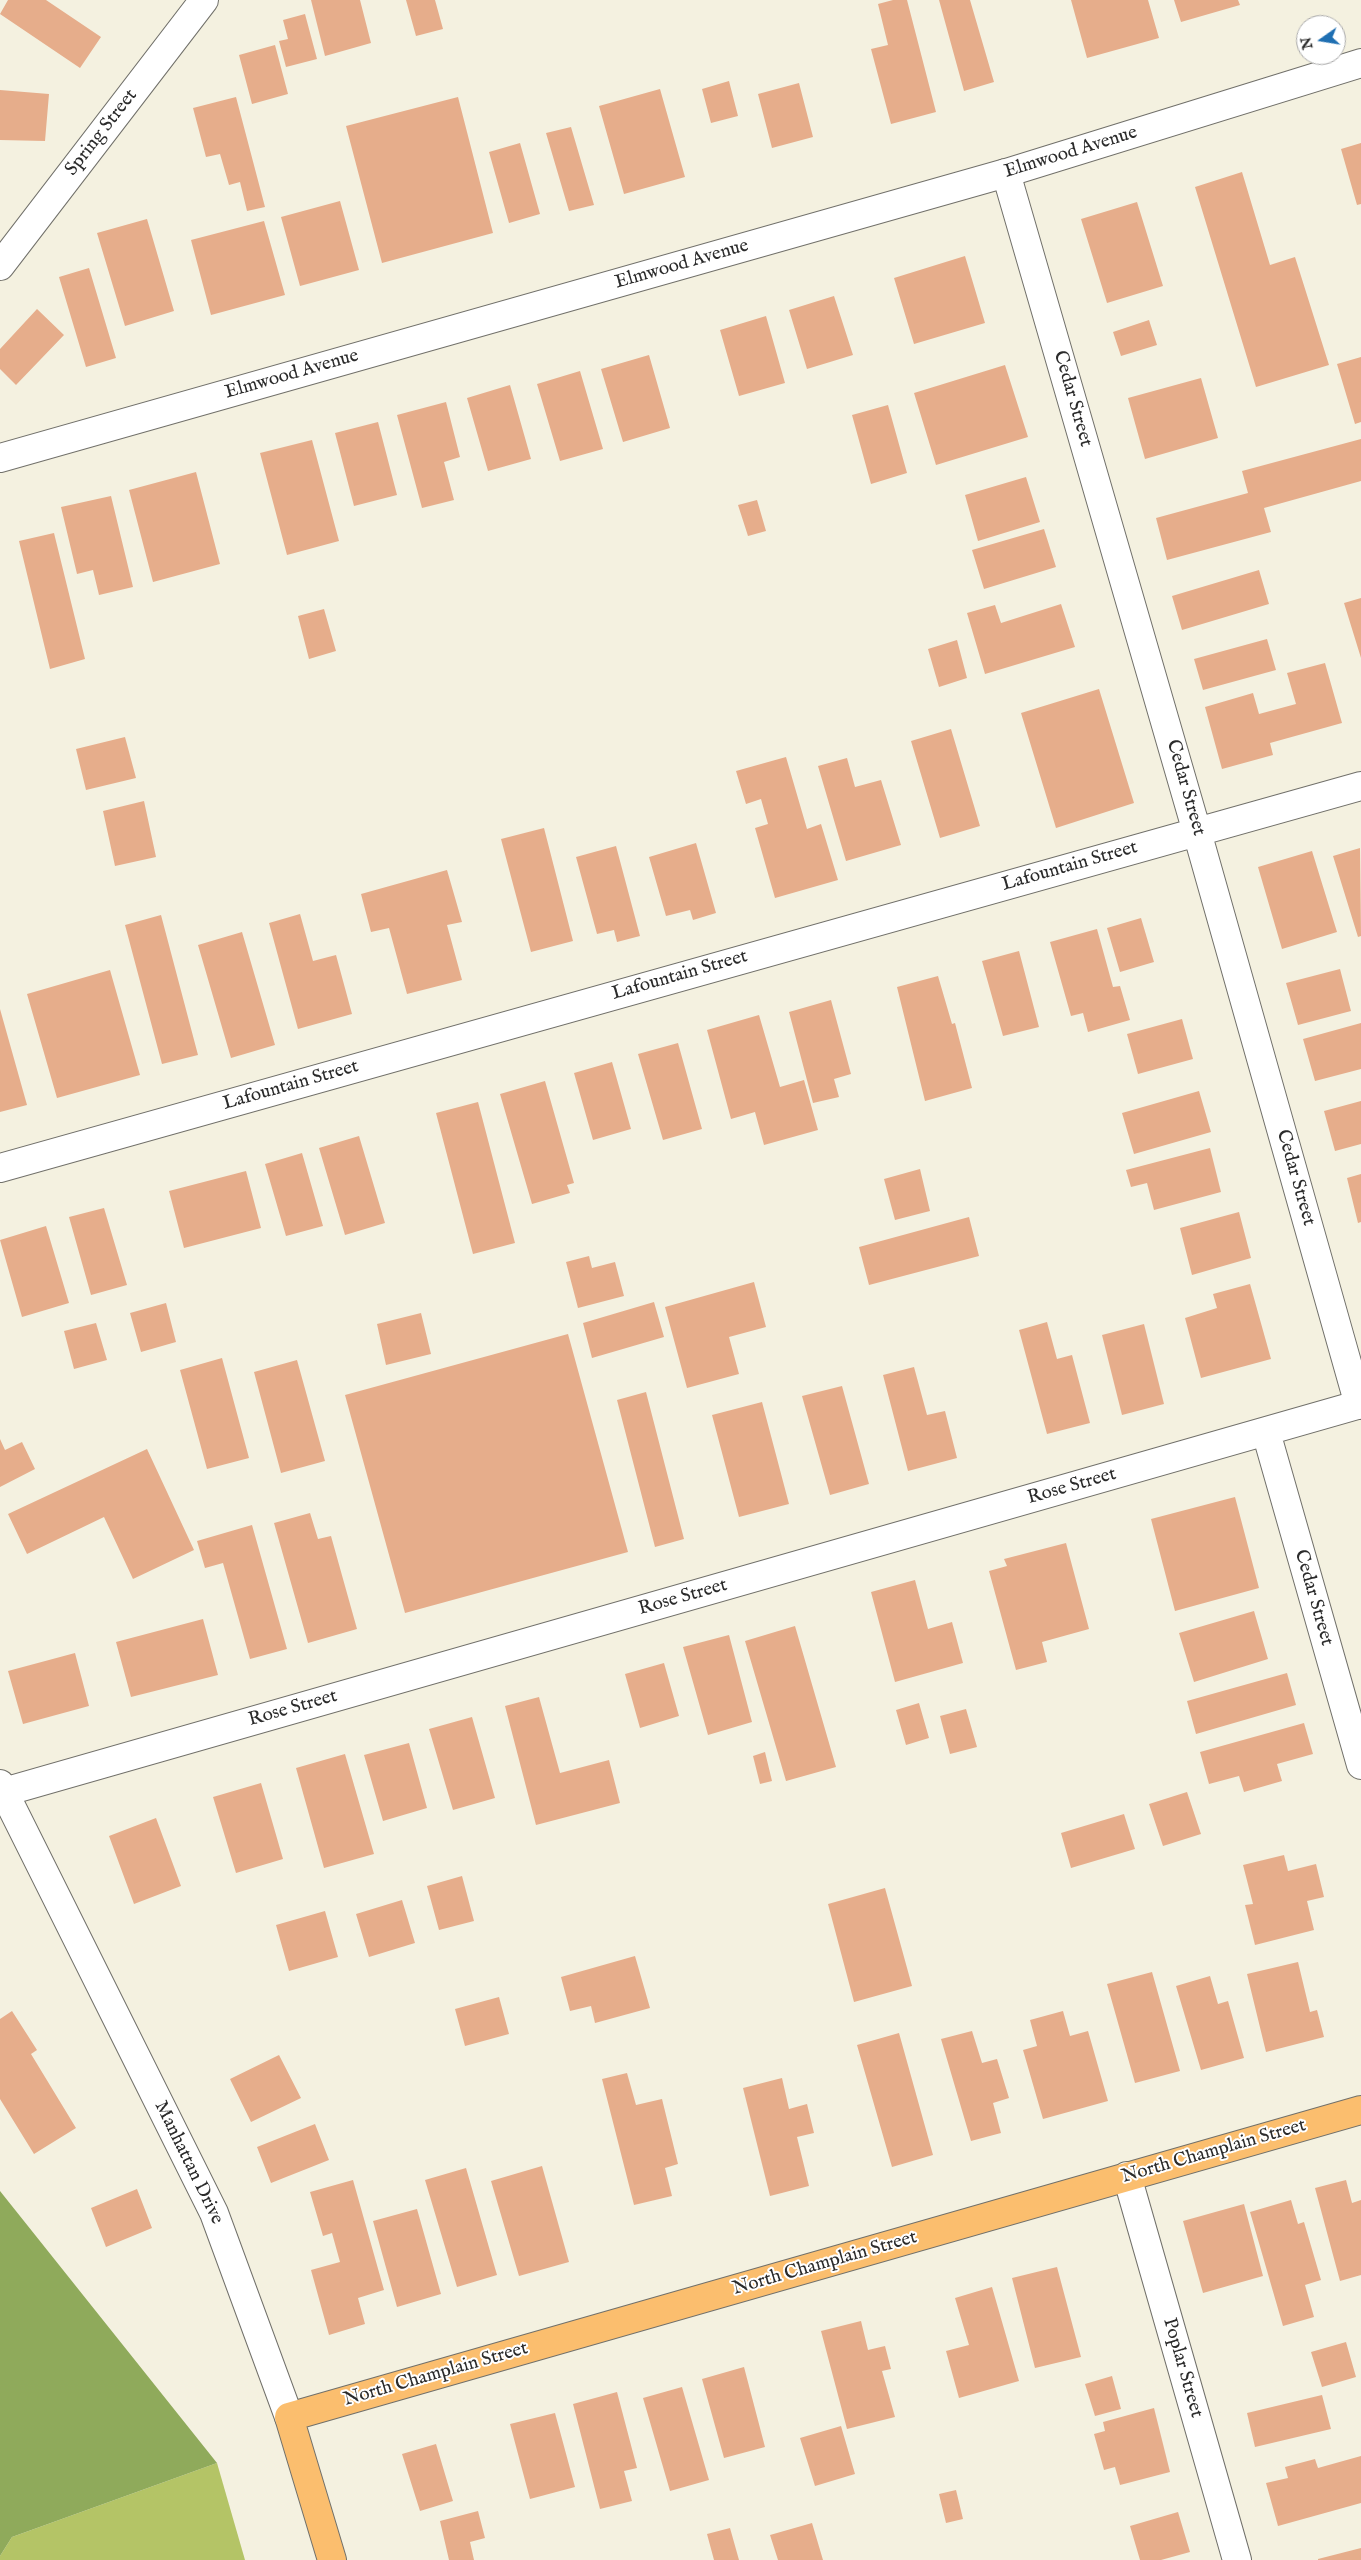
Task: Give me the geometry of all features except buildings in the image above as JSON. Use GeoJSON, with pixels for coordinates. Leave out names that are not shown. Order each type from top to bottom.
{"type":"FeatureCollection","features":[{"type":"Feature","properties":{"kind":"main road","name":"North Champlain Street"},"geometry":{"type":"LineString","coordinates":[[289,2417],[1361,2110]]}},
{"type":"Feature","properties":{"kind":"main road","name":"Manhattan Drive"},"geometry":{"type":"LineString","coordinates":[[289,2417],[332,2560]]}},
{"type":"Feature","properties":{"kind":"street","name":"Spring Street"},"geometry":{"type":"LineString","coordinates":[[0,266],[204,0]]}},
{"type":"Feature","properties":{"kind":"street","name":"Elmwood Avenue"},"geometry":{"type":"LineString","coordinates":[[0,458],[1006,173],[1361,63]]}},
{"type":"Feature","properties":{"kind":"street","name":"Cedar Street"},"geometry":{"type":"LineString","coordinates":[[1006,173],[1360,1404]]}},
{"type":"Feature","properties":{"kind":"street","name":"Lafountain Street"},"geometry":{"type":"LineString","coordinates":[[0,1168],[1361,786]]}},
{"type":"Feature","properties":{"kind":"street","name":"Rose Street"},"geometry":{"type":"LineString","coordinates":[[2,1788],[1360,1404]]}},
{"type":"Feature","properties":{"kind":"street","name":"Cedar Street"},"geometry":{"type":"LineString","coordinates":[[1266,1432],[1361,1765]]}},
{"type":"Feature","properties":{"kind":"street","name":"Manhattan Drive"},"geometry":{"type":"LineString","coordinates":[[2,1788],[214,2212],[289,2417]]}},
{"type":"Feature","properties":{"kind":"street","name":"Poplar Street"},"geometry":{"type":"LineString","coordinates":[[1127,2176],[1237,2560]]}},
{"type":"Feature","properties":{"kind":"green space"},"geometry":{"type":"Polygon","coordinates":[[[0,2191],[217,2463],[12,2537],[0,2556],[0,2191]]]}},
{"type":"Feature","properties":{"kind":"green space"},"geometry":{"type":"Polygon","coordinates":[[[217,2463],[245,2560],[0,2560],[0,2556],[12,2537],[217,2463]]]}}]}
